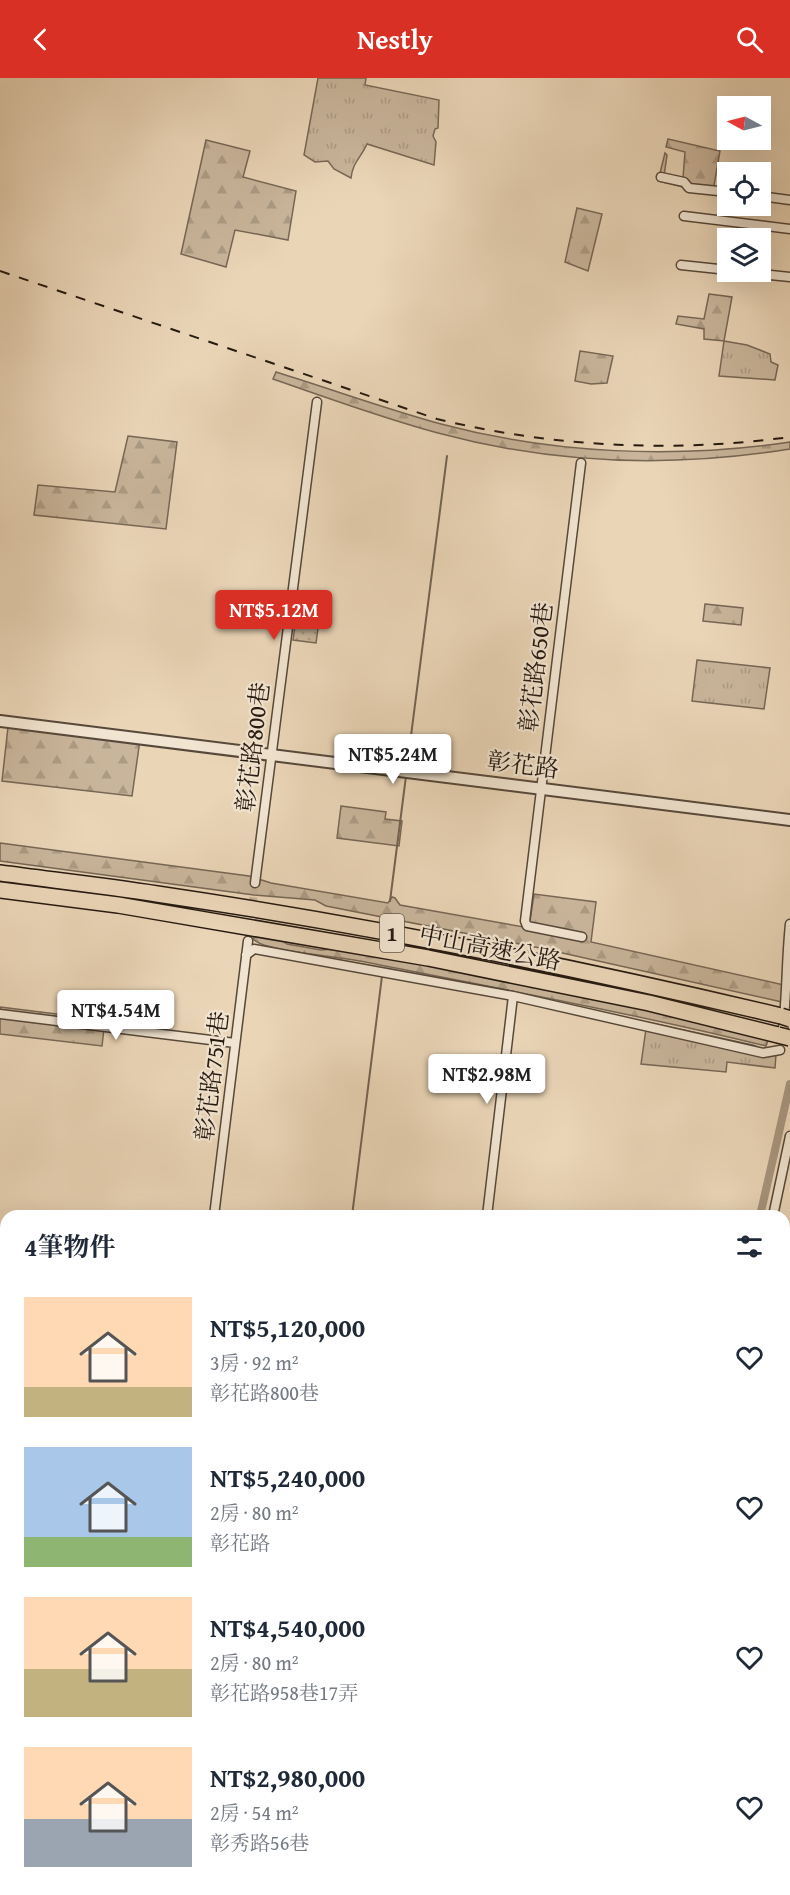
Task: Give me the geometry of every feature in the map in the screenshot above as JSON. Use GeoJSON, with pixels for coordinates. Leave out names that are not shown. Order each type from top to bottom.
{"type":"FeatureCollection","features":[{"type":"Feature","properties":{"kind":"highway","name":"中山高速公路"},"geometry":{"type":"LineString","coordinates":[[0,873],[156,893],[347,925],[601,974],[785,1018]]}},
{"type":"Feature","properties":{"kind":"highway","name":"中山高速公路"},"geometry":{"type":"LineString","coordinates":[[0,890],[130,907],[428,958],[649,1003],[782,1043]]}},
{"type":"Feature","properties":{"kind":"street"},"geometry":{"type":"LineString","coordinates":[[661,177],[684,182],[689,188],[717,191]]}},
{"type":"Feature","properties":{"kind":"street"},"geometry":{"type":"LineString","coordinates":[[771,197],[790,200]]}},
{"type":"Feature","properties":{"kind":"street"},"geometry":{"type":"LineString","coordinates":[[684,216],[790,229]]}},
{"type":"Feature","properties":{"kind":"street"},"geometry":{"type":"LineString","coordinates":[[681,265],[717,269]]}},
{"type":"Feature","properties":{"kind":"street"},"geometry":{"type":"LineString","coordinates":[[771,275],[790,277]]}},
{"type":"Feature","properties":{"kind":"street","name":"彰花路800巷"},"geometry":{"type":"LineString","coordinates":[[255,882],[317,402]]}},
{"type":"Feature","properties":{"kind":"street","name":"彰花路650巷"},"geometry":{"type":"LineString","coordinates":[[580,463],[525,921],[527,926],[582,937]]}},
{"type":"Feature","properties":{"kind":"street","name":"彰花路"},"geometry":{"type":"LineString","coordinates":[[0,721],[790,820]]}},
{"type":"Feature","properties":{"kind":"street"},"geometry":{"type":"LineString","coordinates":[[246,955],[254,949],[513,996],[763,1053],[782,1043],[790,924]]}},
{"type":"Feature","properties":{"kind":"street","name":"彰花路751巷"},"geometry":{"type":"LineString","coordinates":[[215,1210],[248,941]]}},
{"type":"Feature","properties":{"kind":"street"},"geometry":{"type":"LineString","coordinates":[[488,1210],[513,996]]}},
{"type":"Feature","properties":{"kind":"street"},"geometry":{"type":"LineString","coordinates":[[0,1014],[235,1043]]}},
{"type":"Feature","properties":{"kind":"street"},"geometry":{"type":"LineString","coordinates":[[773,1210],[790,1136]]}},
{"type":"Feature","properties":{"kind":"green space"},"geometry":{"type":"Polygon","coordinates":[[[318,78],[366,78],[365,85],[439,100],[438,128],[435,129],[433,136],[436,142],[434,165],[367,144],[355,163],[351,178],[334,169],[328,161],[315,162],[304,155],[318,78]]]}},
{"type":"Feature","properties":{"kind":"green space"},"geometry":{"type":"Polygon","coordinates":[[[668,139],[720,151],[713,191],[658,181],[665,153],[667,155],[664,176],[683,178],[685,152],[666,147],[668,139]]]}},
{"type":"Feature","properties":{"kind":"green space"},"geometry":{"type":"Polygon","coordinates":[[[206,140],[250,151],[243,177],[296,191],[288,240],[235,230],[226,267],[181,254],[206,140]]]}},
{"type":"Feature","properties":{"kind":"green space"},"geometry":{"type":"Polygon","coordinates":[[[577,208],[602,214],[588,271],[565,262],[577,208]]]}},
{"type":"Feature","properties":{"kind":"green space"},"geometry":{"type":"Polygon","coordinates":[[[709,294],[732,297],[724,341],[704,339],[704,329],[676,324],[678,316],[704,319],[709,294]]]}},
{"type":"Feature","properties":{"kind":"green space"},"geometry":{"type":"Polygon","coordinates":[[[724,341],[747,345],[770,354],[771,362],[778,365],[775,380],[719,376],[724,341]]]}},
{"type":"Feature","properties":{"kind":"green space"},"geometry":{"type":"Polygon","coordinates":[[[580,351],[613,356],[607,383],[591,384],[575,381],[580,351]]]}},
{"type":"Feature","properties":{"kind":"green space"},"geometry":{"type":"Polygon","coordinates":[[[276,372],[441,424],[527,442],[615,451],[659,452],[703,451],[790,442],[790,449],[702,459],[658,460],[613,460],[525,451],[438,433],[355,408],[273,379],[276,372]]]}},
{"type":"Feature","properties":{"kind":"green space"},"geometry":{"type":"Polygon","coordinates":[[[128,436],[177,442],[166,529],[34,515],[38,485],[115,492],[128,436]]]}},
{"type":"Feature","properties":{"kind":"green space"},"geometry":{"type":"Polygon","coordinates":[[[705,604],[743,608],[741,625],[703,621],[705,604]]]}},
{"type":"Feature","properties":{"kind":"green space"},"geometry":{"type":"Polygon","coordinates":[[[297,611],[320,614],[316,643],[293,640],[297,611]]]}},
{"type":"Feature","properties":{"kind":"green space"},"geometry":{"type":"Polygon","coordinates":[[[697,660],[770,668],[764,709],[692,701],[697,660]]]}},
{"type":"Feature","properties":{"kind":"green space"},"geometry":{"type":"Polygon","coordinates":[[[11,724],[140,740],[132,796],[2,781],[8,727],[11,724]]]}},
{"type":"Feature","properties":{"kind":"green space"},"geometry":{"type":"Polygon","coordinates":[[[341,806],[386,812],[385,819],[402,821],[399,846],[337,838],[341,806]]]}},
{"type":"Feature","properties":{"kind":"green space"},"geometry":{"type":"Polygon","coordinates":[[[0,843],[249,876],[271,883],[388,903],[392,897],[400,905],[529,928],[534,894],[596,902],[591,942],[784,985],[782,1002],[540,948],[326,906],[315,900],[254,895],[0,861],[0,843]]]}},
{"type":"Feature","properties":{"kind":"green space"},"geometry":{"type":"Polygon","coordinates":[[[253,934],[279,937],[287,944],[321,950],[345,948],[593,997],[769,1038],[766,1046],[513,991],[360,961],[288,951],[262,944],[254,940],[253,934]]]}},
{"type":"Feature","properties":{"kind":"green space"},"geometry":{"type":"Polygon","coordinates":[[[0,1007],[105,1020],[102,1046],[0,1034],[0,1007]]]}},
{"type":"Feature","properties":{"kind":"green space"},"geometry":{"type":"Polygon","coordinates":[[[647,1022],[753,1045],[776,1054],[775,1068],[727,1062],[726,1072],[641,1064],[647,1022]]]}},
{"type":"Feature","properties":{"kind":"waterway"},"geometry":{"type":"LineString","coordinates":[[407,767],[447,456]]}},
{"type":"Feature","properties":{"kind":"waterway"},"geometry":{"type":"LineString","coordinates":[[390,901],[406,776]]}},
{"type":"Feature","properties":{"kind":"waterway"},"geometry":{"type":"LineString","coordinates":[[353,1210],[382,976]]}},
{"type":"Feature","properties":{"kind":"waterway"},"geometry":{"type":"LineString","coordinates":[[761,1210],[790,1084]]}},
{"type":"Feature","properties":{"kind":"tunnel"},"geometry":{"type":"LineString","coordinates":[[248,941],[255,883]]}},
{"type":"Feature","properties":{"kind":"railway"},"geometry":{"type":"LineString","coordinates":[[0,271],[437,419],[525,436],[613,444],[701,445],[790,437]]}}]}
